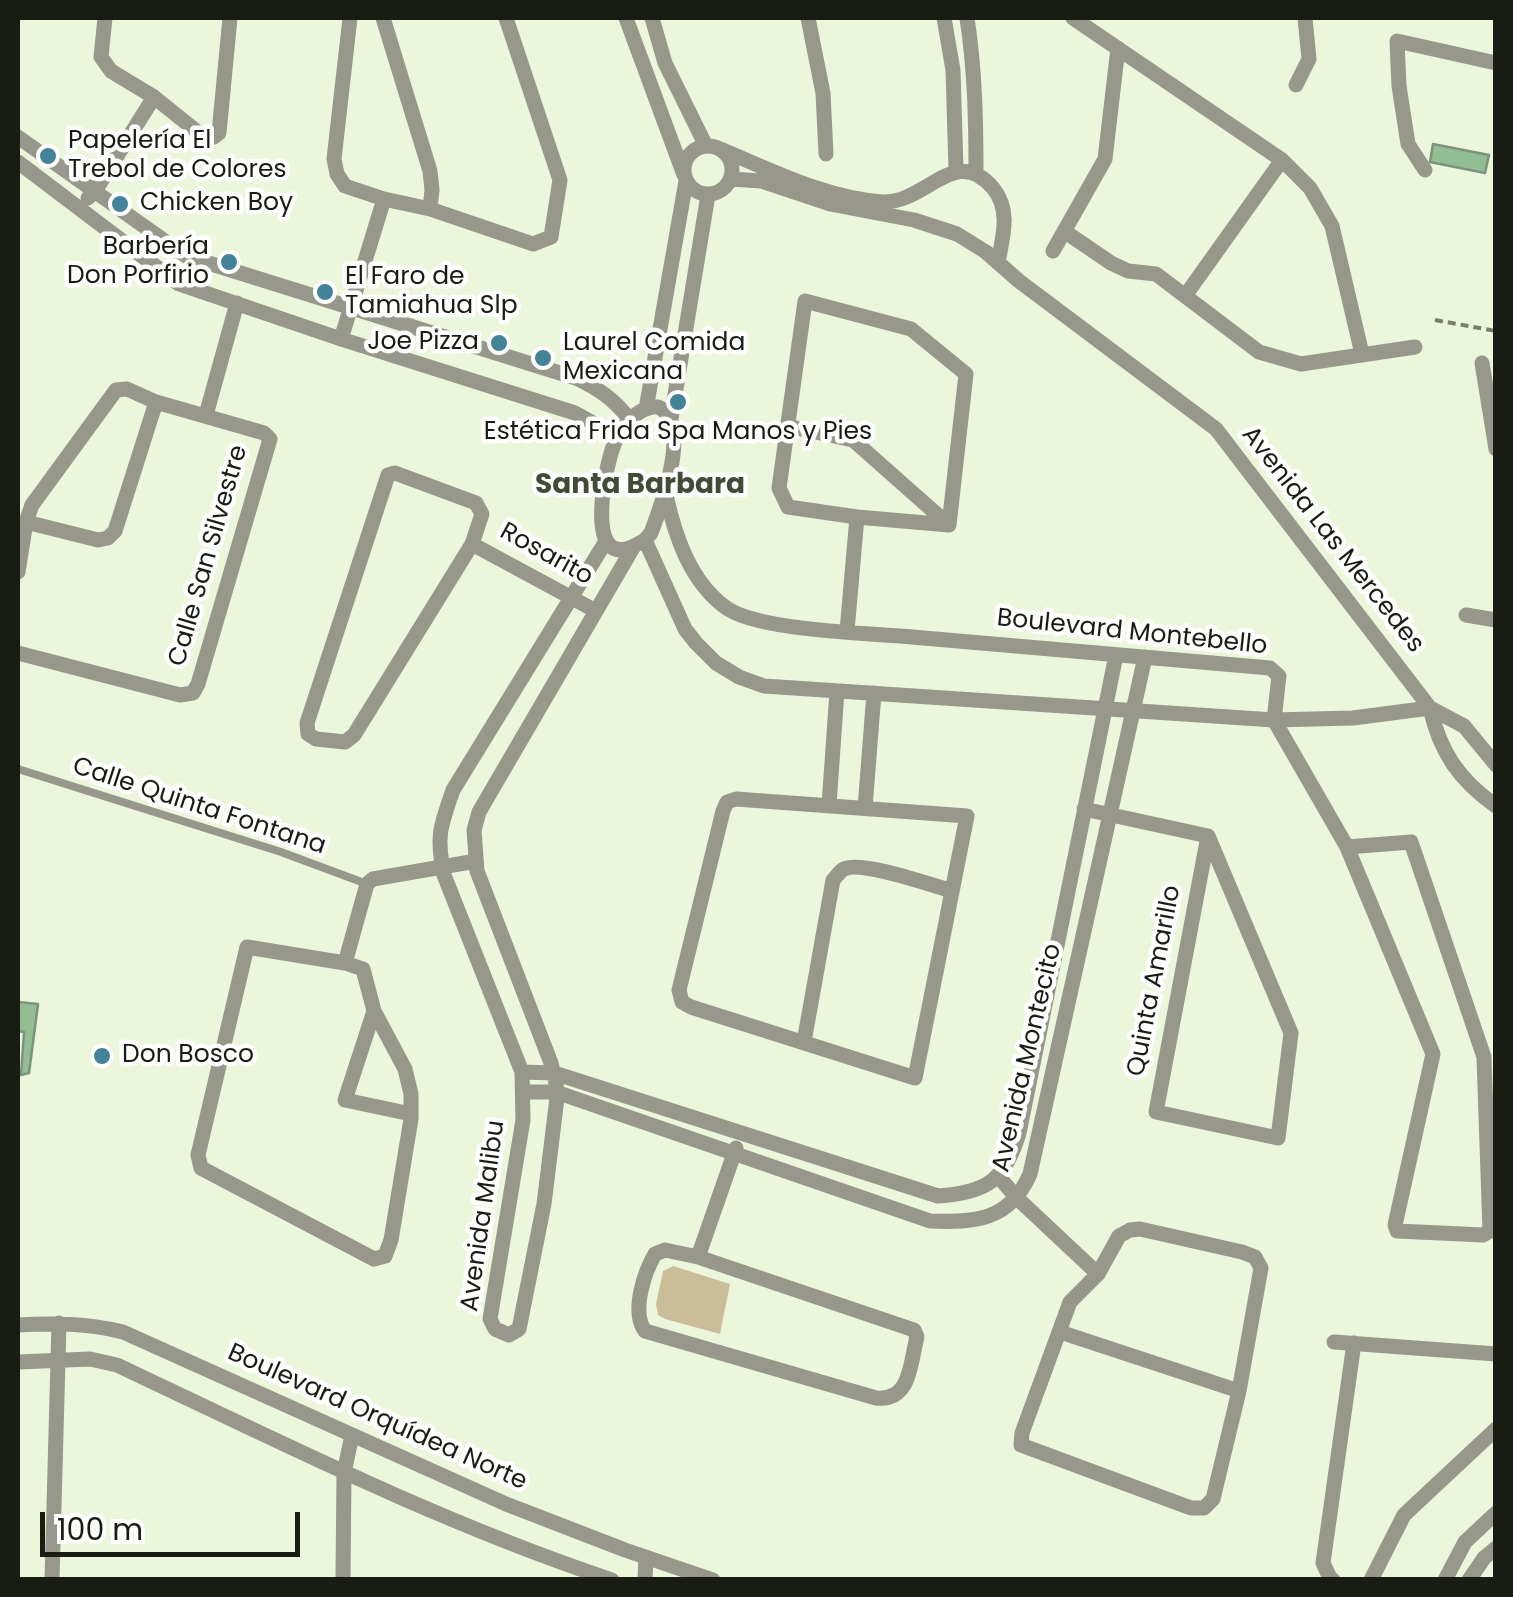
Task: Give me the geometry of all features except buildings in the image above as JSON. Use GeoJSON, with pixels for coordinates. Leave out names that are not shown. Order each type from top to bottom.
{"type":"FeatureCollection","features":[{"type":"Feature","properties":{"kind":"street"},"geometry":{"type":"LineString","coordinates":[[105,18],[101,57],[104,63],[205,138],[218,132],[230,18]]}},
{"type":"Feature","properties":{"kind":"street"},"geometry":{"type":"LineString","coordinates":[[350,18],[334,159],[345,186],[534,244],[551,237],[560,180],[506,18]]}},
{"type":"Feature","properties":{"kind":"street"},"geometry":{"type":"LineString","coordinates":[[383,18],[430,171],[430,209]]}},
{"type":"Feature","properties":{"kind":"street"},"geometry":{"type":"LineString","coordinates":[[626,18],[685,178],[695,191],[708,195],[722,190],[731,180],[730,159],[713,147],[665,63],[652,18]]}},
{"type":"Feature","properties":{"kind":"street"},"geometry":{"type":"LineString","coordinates":[[808,18],[824,93],[826,154]]}},
{"type":"Feature","properties":{"kind":"street"},"geometry":{"type":"LineString","coordinates":[[956,170],[952,70],[945,20],[967,18],[976,110],[976,174]]}},
{"type":"Feature","properties":{"kind":"street"},"geometry":{"type":"LineString","coordinates":[[1073,18],[1282,160],[1310,188],[1332,226],[1362,354]]}},
{"type":"Feature","properties":{"kind":"street"},"geometry":{"type":"LineString","coordinates":[[1296,86],[1310,59],[1306,18]]}},
{"type":"Feature","properties":{"kind":"street"},"geometry":{"type":"LineString","coordinates":[[1425,170],[1408,144],[1397,40],[1496,63]]}},
{"type":"Feature","properties":{"kind":"street"},"geometry":{"type":"LineString","coordinates":[[1053,252],[1105,159],[1118,48]]}},
{"type":"Feature","properties":{"kind":"street"},"geometry":{"type":"LineString","coordinates":[[78,208],[94,191],[154,97]]}},
{"type":"Feature","properties":{"kind":"street"},"geometry":{"type":"LineString","coordinates":[[18,137],[186,256],[576,378],[602,390],[630,420]]}},
{"type":"Feature","properties":{"kind":"street"},"geometry":{"type":"LineString","coordinates":[[646,408],[685,162],[700,147],[713,147],[819,189],[884,202],[909,197],[956,170],[970,171],[989,183],[1004,210],[1006,224],[998,262]]}},
{"type":"Feature","properties":{"kind":"street"},"geometry":{"type":"LineString","coordinates":[[1184,296],[1282,160]]}},
{"type":"Feature","properties":{"kind":"street"},"geometry":{"type":"LineString","coordinates":[[18,162],[179,284],[575,413],[616,440]]}},
{"type":"Feature","properties":{"kind":"street","name":"Avenida Las Mercedes"},"geometry":{"type":"LineString","coordinates":[[731,180],[762,182],[830,204],[914,220],[957,234],[1216,429],[1430,708],[1436,734],[1457,769],[1472,789],[1496,806]]}},
{"type":"Feature","properties":{"kind":"street"},"geometry":{"type":"LineString","coordinates":[[666,490],[674,441],[671,419],[708,195]]}},
{"type":"Feature","properties":{"kind":"street"},"geometry":{"type":"LineString","coordinates":[[909,197],[914,220]]}},
{"type":"Feature","properties":{"kind":"street"},"geometry":{"type":"LineString","coordinates":[[342,339],[384,199]]}},
{"type":"Feature","properties":{"kind":"street"},"geometry":{"type":"LineString","coordinates":[[1064,231],[1128,271],[1156,274],[1259,352],[1301,364],[1415,347]]}},
{"type":"Feature","properties":{"kind":"street"},"geometry":{"type":"LineString","coordinates":[[805,301],[911,329],[966,374],[949,525],[788,507],[779,488],[805,301]]}},
{"type":"Feature","properties":{"kind":"street","name":"Calle San Silvestre"},"geometry":{"type":"LineString","coordinates":[[206,415],[237,303]]}},
{"type":"Feature","properties":{"kind":"street"},"geometry":{"type":"LineString","coordinates":[[1482,363],[1496,449]]}},
{"type":"Feature","properties":{"kind":"street","name":"Calle San Silvestre"},"geometry":{"type":"LineString","coordinates":[[18,572],[32,505],[116,390],[127,389],[156,402],[264,433],[270,439],[193,693],[180,695],[18,652]]}},
{"type":"Feature","properties":{"kind":"street"},"geometry":{"type":"LineString","coordinates":[[26,522],[98,540],[108,538],[115,531],[156,402]]}},
{"type":"Feature","properties":{"kind":"street"},"geometry":{"type":"LineString","coordinates":[[671,419],[662,408],[646,408],[630,420],[616,440],[602,493],[602,528],[606,541],[614,548],[626,550],[639,543],[686,629],[716,664],[738,677],[764,686],[1274,720],[1353,718],[1430,708]]}},
{"type":"Feature","properties":{"kind":"street"},"geometry":{"type":"LineString","coordinates":[[787,426],[853,440],[949,525]]}},
{"type":"Feature","properties":{"kind":"street"},"geometry":{"type":"LineString","coordinates":[[395,473],[476,503],[482,514],[472,544],[354,735],[345,742],[316,739],[308,734],[307,723],[388,476],[395,473]]}},
{"type":"Feature","properties":{"kind":"street","name":"Avenida Malibu"},"geometry":{"type":"LineString","coordinates":[[606,541],[453,790],[438,847],[442,867],[522,1072],[524,1120],[490,1319],[496,1329],[509,1334],[519,1329],[544,1204],[556,1092],[554,1073],[477,870],[474,830],[479,812],[596,611],[639,543],[651,533],[666,490]]}},
{"type":"Feature","properties":{"kind":"street","name":"Boulevard Montebello"},"geometry":{"type":"LineString","coordinates":[[666,490],[673,526],[688,562],[725,607],[746,619],[1270,668],[1279,676],[1274,720]]}},
{"type":"Feature","properties":{"kind":"street"},"geometry":{"type":"LineString","coordinates":[[848,631],[857,517]]}},
{"type":"Feature","properties":{"kind":"street","name":"Rosarito"},"geometry":{"type":"LineString","coordinates":[[472,544],[596,611]]}},
{"type":"Feature","properties":{"kind":"street"},"geometry":{"type":"LineString","coordinates":[[1466,616],[1496,620]]}},
{"type":"Feature","properties":{"kind":"street","name":"Avenida Montecito"},"geometry":{"type":"LineString","coordinates":[[522,1072],[554,1073],[938,1196],[960,1195],[999,1176],[1012,1155],[1018,1132],[1116,655]]}},
{"type":"Feature","properties":{"kind":"street","name":"Avenida Montecito"},"geometry":{"type":"LineString","coordinates":[[523,1092],[556,1092],[930,1222],[983,1219],[1004,1210],[1022,1193],[1030,1174],[1145,657]]}},
{"type":"Feature","properties":{"kind":"street"},"geometry":{"type":"LineString","coordinates":[[829,806],[837,690]]}},
{"type":"Feature","properties":{"kind":"street"},"geometry":{"type":"LineString","coordinates":[[866,808],[874,693]]}},
{"type":"Feature","properties":{"kind":"street","name":"Avenida Las Mercedes"},"geometry":{"type":"LineString","coordinates":[[1430,708],[1464,726],[1496,766]]}},
{"type":"Feature","properties":{"kind":"street"},"geometry":{"type":"LineString","coordinates":[[1274,720],[1347,846],[1432,1054],[1395,1225],[1397,1231],[1483,1235],[1490,1231],[1484,1056],[1411,842],[1347,846]]}},
{"type":"Feature","properties":{"kind":"street"},"geometry":{"type":"LineString","coordinates":[[736,799],[866,808],[967,816],[914,1078],[691,1007],[682,1002],[679,990],[728,802],[736,799]]}},
{"type":"Feature","properties":{"kind":"street"},"geometry":{"type":"LineString","coordinates":[[1084,810],[1208,836]]}},
{"type":"Feature","properties":{"kind":"street","name":"Quinta Amarillo"},"geometry":{"type":"LineString","coordinates":[[1208,836],[1291,1034],[1278,1138],[1156,1112],[1208,836]]}},
{"type":"Feature","properties":{"kind":"street"},"geometry":{"type":"LineString","coordinates":[[345,964],[367,884],[373,879],[476,861]]}},
{"type":"Feature","properties":{"kind":"street"},"geometry":{"type":"LineString","coordinates":[[804,1042],[833,880],[842,870],[868,867],[952,891]]}},
{"type":"Feature","properties":{"kind":"street"},"geometry":{"type":"LineString","coordinates":[[247,948],[363,968],[374,1012],[405,1069],[411,1114],[386,1256],[374,1259],[200,1168],[198,1155],[247,948]]}},
{"type":"Feature","properties":{"kind":"street"},"geometry":{"type":"LineString","coordinates":[[374,1012],[345,1100],[411,1114]]}},
{"type":"Feature","properties":{"kind":"street"},"geometry":{"type":"LineString","coordinates":[[698,1257],[741,1133]]}},
{"type":"Feature","properties":{"kind":"street"},"geometry":{"type":"LineString","coordinates":[[999,1176],[1098,1274]]}},
{"type":"Feature","properties":{"kind":"street"},"geometry":{"type":"LineString","coordinates":[[1140,1229],[1242,1252],[1255,1257],[1261,1268],[1239,1391],[1213,1499],[1204,1508],[1191,1508],[1021,1445],[1070,1302],[1098,1274],[1118,1236],[1140,1229]]}},
{"type":"Feature","properties":{"kind":"street"},"geometry":{"type":"LineString","coordinates":[[665,1250],[698,1257],[914,1330],[917,1336],[905,1384],[898,1395],[876,1398],[645,1331],[639,1323],[639,1308],[655,1254],[665,1250]]}},
{"type":"Feature","properties":{"kind":"street"},"geometry":{"type":"LineString","coordinates":[[52,1580],[59,1323]]}},
{"type":"Feature","properties":{"kind":"street","name":"Boulevard Orquídea Norte"},"geometry":{"type":"LineString","coordinates":[[18,1325],[96,1325],[123,1332],[506,1504],[713,1580]]}},
{"type":"Feature","properties":{"kind":"street"},"geometry":{"type":"LineString","coordinates":[[1060,1332],[1239,1391]]}},
{"type":"Feature","properties":{"kind":"street"},"geometry":{"type":"LineString","coordinates":[[1334,1342],[1496,1354]]}},
{"type":"Feature","properties":{"kind":"street"},"geometry":{"type":"LineString","coordinates":[[1333,1580],[1323,1563],[1354,1343]]}},
{"type":"Feature","properties":{"kind":"street"},"geometry":{"type":"LineString","coordinates":[[18,1362],[90,1358],[117,1366],[344,1473],[541,1556],[612,1580]]}},
{"type":"Feature","properties":{"kind":"street"},"geometry":{"type":"LineString","coordinates":[[1370,1580],[1404,1515],[1496,1429]]}},
{"type":"Feature","properties":{"kind":"street"},"geometry":{"type":"LineString","coordinates":[[343,1580],[344,1473],[352,1436]]}},
{"type":"Feature","properties":{"kind":"street"},"geometry":{"type":"LineString","coordinates":[[1445,1580],[1465,1542],[1496,1514]]}},
{"type":"Feature","properties":{"kind":"street"},"geometry":{"type":"LineString","coordinates":[[1465,1542],[1490,1553],[1469,1580]]}},
{"type":"Feature","properties":{"kind":"street"},"geometry":{"type":"LineString","coordinates":[[645,1580],[646,1557]]}},
{"type":"Feature","properties":{"kind":"lane","name":"Calle Quinta Fontana"},"geometry":{"type":"LineString","coordinates":[[18,770],[281,852],[367,884]]}},
{"type":"Feature","properties":{"kind":"path"},"geometry":{"type":"LineString","coordinates":[[1435,320],[1496,331]]}},
{"type":"Feature","properties":{"kind":"shaded area"},"geometry":{"type":"Polygon","coordinates":[[[673,1266],[730,1284],[720,1334],[658,1315],[656,1304],[663,1271],[673,1266]]]}},
{"type":"Feature","properties":{"kind":"place","name":"Papelería El Trebol de Colores"},"geometry":{"type":"Point","coordinates":[48,156]}},
{"type":"Feature","properties":{"kind":"place","name":"Chicken Boy"},"geometry":{"type":"Point","coordinates":[120,204]}},
{"type":"Feature","properties":{"kind":"place","name":"Barbería Don Porfirio"},"geometry":{"type":"Point","coordinates":[229,262]}},
{"type":"Feature","properties":{"kind":"place","name":"El Faro de Tamiahua Slp"},"geometry":{"type":"Point","coordinates":[325,292]}},
{"type":"Feature","properties":{"kind":"place","name":"Joe Pizza"},"geometry":{"type":"Point","coordinates":[499,343]}},
{"type":"Feature","properties":{"kind":"place","name":"Laurel Comida Mexicana"},"geometry":{"type":"Point","coordinates":[543,358]}},
{"type":"Feature","properties":{"kind":"place","name":"Estética Frida Spa Manos y Pies"},"geometry":{"type":"Point","coordinates":[678,402]}},
{"type":"Feature","properties":{"kind":"place","name":"Don Bosco"},"geometry":{"type":"Point","coordinates":[102,1056]}},
{"type":"Feature","properties":{"kind":"district","name":"Santa Barbara"},"geometry":{"type":"Point","coordinates":[640,486]}}]}
